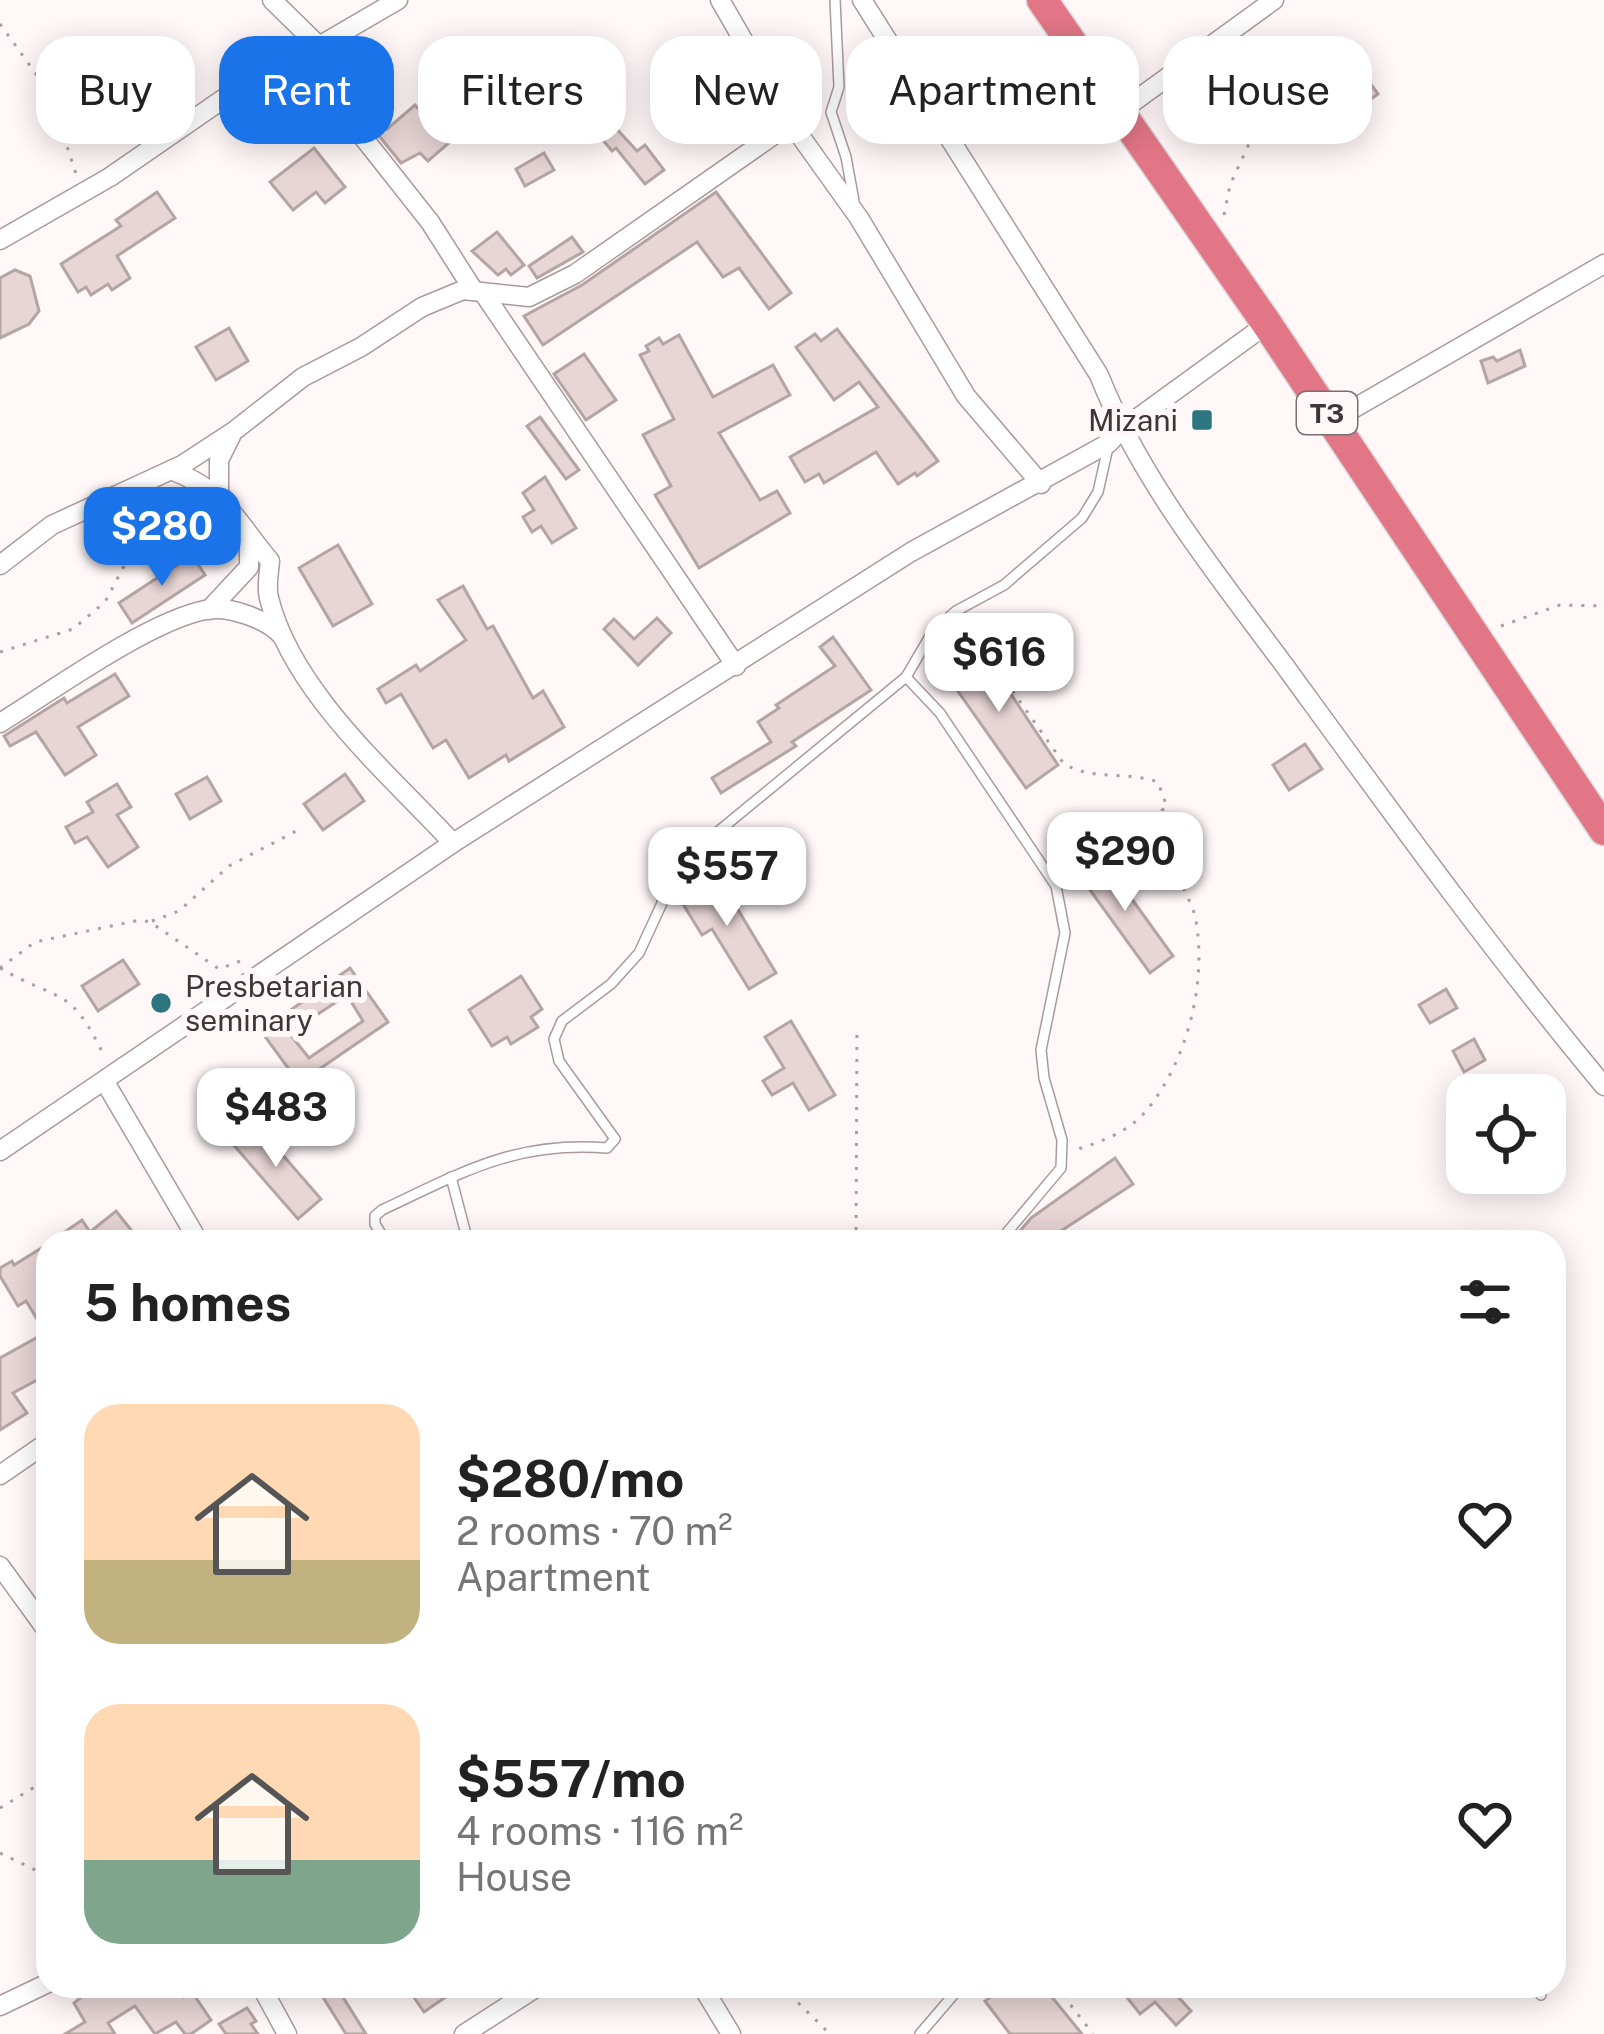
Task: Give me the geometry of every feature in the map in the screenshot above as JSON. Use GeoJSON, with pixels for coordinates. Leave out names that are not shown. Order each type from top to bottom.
{"type":"FeatureCollection","features":[{"type":"Feature","properties":{"kind":"highway","name":"T3"},"geometry":{"type":"LineString","coordinates":[[1042,0],[1066,36]]}},
{"type":"Feature","properties":{"kind":"highway","name":"T3"},"geometry":{"type":"LineString","coordinates":[[1139,143],[1267,324],[1604,830]]}},
{"type":"Feature","properties":{"kind":"street"},"geometry":{"type":"LineString","coordinates":[[272,0],[309,36]]}},
{"type":"Feature","properties":{"kind":"street"},"geometry":{"type":"LineString","coordinates":[[336,36],[398,0]]}},
{"type":"Feature","properties":{"kind":"street"},"geometry":{"type":"LineString","coordinates":[[720,0],[741,36]]}},
{"type":"Feature","properties":{"kind":"street"},"geometry":{"type":"LineString","coordinates":[[862,0],[1099,375],[1115,436],[1524,991],[1604,1086]]}},
{"type":"Feature","properties":{"kind":"street"},"geometry":{"type":"LineString","coordinates":[[1139,98],[1274,0]]}},
{"type":"Feature","properties":{"kind":"street"},"geometry":{"type":"LineString","coordinates":[[0,240],[82,193],[219,101]]}},
{"type":"Feature","properties":{"kind":"street"},"geometry":{"type":"LineString","coordinates":[[368,144],[430,222],[736,666]]}},
{"type":"Feature","properties":{"kind":"street"},"geometry":{"type":"LineString","coordinates":[[0,565],[52,525],[171,470],[234,431],[303,377],[422,307],[453,292],[529,297],[563,281],[762,144]]}},
{"type":"Feature","properties":{"kind":"street"},"geometry":{"type":"LineString","coordinates":[[806,144],[859,218],[966,396],[1041,484]]}},
{"type":"Feature","properties":{"kind":"street"},"geometry":{"type":"LineString","coordinates":[[1332,421],[1604,264]]}},
{"type":"Feature","properties":{"kind":"street"},"geometry":{"type":"LineString","coordinates":[[0,1151],[454,842],[911,552],[1041,484],[1115,436],[1267,324]]}},
{"type":"Feature","properties":{"kind":"street"},"geometry":{"type":"LineString","coordinates":[[219,494],[219,460],[234,431]]}},
{"type":"Feature","properties":{"kind":"street"},"geometry":{"type":"LineString","coordinates":[[171,470],[219,494],[270,561],[268,596],[300,670]]}},
{"type":"Feature","properties":{"kind":"street"},"geometry":{"type":"LineString","coordinates":[[0,723],[132,642],[209,610],[248,567],[249,536]]}},
{"type":"Feature","properties":{"kind":"street"},"geometry":{"type":"LineString","coordinates":[[209,610],[257,620],[279,631],[322,704],[454,842]]}},
{"type":"Feature","properties":{"kind":"street"},"geometry":{"type":"LineString","coordinates":[[110,1079],[192,1230]]}},
{"type":"Feature","properties":{"kind":"street"},"geometry":{"type":"LineString","coordinates":[[0,1475],[36,1450]]}},
{"type":"Feature","properties":{"kind":"street"},"geometry":{"type":"LineString","coordinates":[[0,1566],[36,1616]]}},
{"type":"Feature","properties":{"kind":"street"},"geometry":{"type":"LineString","coordinates":[[0,2006],[36,1988]]}},
{"type":"Feature","properties":{"kind":"street"},"geometry":{"type":"LineString","coordinates":[[268,1998],[287,2034]]}},
{"type":"Feature","properties":{"kind":"street"},"geometry":{"type":"LineString","coordinates":[[464,2034],[520,1998]]}},
{"type":"Feature","properties":{"kind":"street"},"geometry":{"type":"LineString","coordinates":[[709,1998],[731,2034]]}},
{"type":"Feature","properties":{"kind":"lane"},"geometry":{"type":"LineString","coordinates":[[835,0],[839,87],[832,124],[846,157],[859,218]]}},
{"type":"Feature","properties":{"kind":"lane"},"geometry":{"type":"LineString","coordinates":[[379,1230],[375,1216],[490,1160],[534,1148],[608,1148],[613,1144],[616,1139],[559,1061],[554,1039],[562,1021],[611,984],[639,953],[681,862],[906,677],[933,631],[956,611],[1004,585],[1082,518],[1098,492],[1115,436]]}},
{"type":"Feature","properties":{"kind":"lane"},"geometry":{"type":"LineString","coordinates":[[906,677],[940,713],[1056,886],[1065,933],[1042,1050],[1044,1078],[1064,1153],[1055,1178],[1012,1230]]}},
{"type":"Feature","properties":{"kind":"lane"},"geometry":{"type":"LineString","coordinates":[[451,1177],[465,1230]]}},
{"type":"Feature","properties":{"kind":"lane"},"geometry":{"type":"LineString","coordinates":[[920,2034],[951,1998]]}},
{"type":"Feature","properties":{"kind":"path"},"geometry":{"type":"LineString","coordinates":[[0,24],[64,113],[67,146],[82,193]]}},
{"type":"Feature","properties":{"kind":"path"},"geometry":{"type":"LineString","coordinates":[[1223,225],[1230,185],[1248,146],[1251,123],[1246,73],[1259,34]]}},
{"type":"Feature","properties":{"kind":"path"},"geometry":{"type":"LineString","coordinates":[[0,652],[73,628],[105,602],[123,568],[148,537],[171,470]]}},
{"type":"Feature","properties":{"kind":"path"},"geometry":{"type":"LineString","coordinates":[[1481,643],[1506,622],[1560,605],[1604,606]]}},
{"type":"Feature","properties":{"kind":"path"},"geometry":{"type":"LineString","coordinates":[[956,611],[1064,764],[1087,773],[1158,782],[1166,796],[1167,807],[1162,810],[1165,838],[1194,914],[1199,971],[1190,1024],[1168,1074],[1146,1111],[1114,1136],[1064,1153]]}},
{"type":"Feature","properties":{"kind":"path"},"geometry":{"type":"LineString","coordinates":[[110,1079],[89,1024],[70,1001],[0,968],[35,942],[150,922],[179,911],[229,866],[302,832]]}},
{"type":"Feature","properties":{"kind":"path"},"geometry":{"type":"LineString","coordinates":[[150,922],[219,969],[256,954],[285,958]]}},
{"type":"Feature","properties":{"kind":"path"},"geometry":{"type":"LineString","coordinates":[[856,1230],[857,1030]]}},
{"type":"Feature","properties":{"kind":"path"},"geometry":{"type":"LineString","coordinates":[[0,1808],[36,1788]]}},
{"type":"Feature","properties":{"kind":"path"},"geometry":{"type":"LineString","coordinates":[[0,1853],[36,1870]]}},
{"type":"Feature","properties":{"kind":"path"},"geometry":{"type":"LineString","coordinates":[[794,1998],[830,2034]]}},
{"type":"Feature","properties":{"kind":"path"},"geometry":{"type":"LineString","coordinates":[[1066,1998],[1093,2034]]}},
{"type":"Feature","properties":{"kind":"building"},"geometry":{"type":"Polygon","coordinates":[[[415,105],[418,144],[448,144],[428,161],[420,153],[401,163],[386,144],[394,144],[394,123],[415,105]]]}},
{"type":"Feature","properties":{"kind":"building"},"geometry":{"type":"Polygon","coordinates":[[[626,139],[637,151],[645,145],[664,170],[645,184],[616,148],[612,151],[606,144],[626,144],[626,139]]]}},
{"type":"Feature","properties":{"kind":"building"},"geometry":{"type":"Polygon","coordinates":[[[314,148],[345,187],[325,203],[316,192],[293,210],[270,182],[314,148]]]}},
{"type":"Feature","properties":{"kind":"building"},"geometry":{"type":"Polygon","coordinates":[[[544,153],[554,170],[525,186],[516,169],[544,153]]]}},
{"type":"Feature","properties":{"kind":"building"},"geometry":{"type":"Polygon","coordinates":[[[157,192],[175,218],[117,256],[130,278],[112,290],[108,284],[91,295],[86,287],[78,292],[61,264],[121,226],[116,220],[157,192]]]}},
{"type":"Feature","properties":{"kind":"building"},"geometry":{"type":"Polygon","coordinates":[[[716,192],[791,293],[769,309],[739,268],[723,277],[697,242],[543,345],[524,316],[582,285],[716,192]]]}},
{"type":"Feature","properties":{"kind":"building"},"geometry":{"type":"Polygon","coordinates":[[[497,232],[524,265],[511,275],[506,269],[498,275],[472,251],[497,232]]]}},
{"type":"Feature","properties":{"kind":"building"},"geometry":{"type":"Polygon","coordinates":[[[572,237],[583,252],[537,278],[529,266],[572,237]]]}},
{"type":"Feature","properties":{"kind":"building"},"geometry":{"type":"Polygon","coordinates":[[[15,270],[30,276],[39,311],[29,324],[0,338],[0,278],[15,270]]]}},
{"type":"Feature","properties":{"kind":"building"},"geometry":{"type":"Polygon","coordinates":[[[229,328],[248,361],[216,380],[196,347],[229,328]]]}},
{"type":"Feature","properties":{"kind":"building"},"geometry":{"type":"Polygon","coordinates":[[[837,329],[938,461],[917,476],[898,484],[876,452],[824,483],[819,474],[805,482],[790,457],[878,407],[859,382],[834,400],[796,347],[815,334],[821,341],[837,329]]]}},
{"type":"Feature","properties":{"kind":"building"},"geometry":{"type":"Polygon","coordinates":[[[679,335],[713,397],[773,365],[790,395],[719,433],[760,500],[777,491],[790,513],[699,568],[655,495],[671,486],[643,435],[674,419],[640,355],[659,338],[663,344],[679,335]]]}},
{"type":"Feature","properties":{"kind":"building"},"geometry":{"type":"Polygon","coordinates":[[[1520,350],[1525,366],[1488,383],[1481,361],[1493,357],[1497,361],[1520,350]]]}},
{"type":"Feature","properties":{"kind":"building"},"geometry":{"type":"Polygon","coordinates":[[[584,354],[616,400],[586,420],[554,374],[584,354]]]}},
{"type":"Feature","properties":{"kind":"building"},"geometry":{"type":"Polygon","coordinates":[[[540,417],[579,470],[566,479],[527,426],[540,417]]]}},
{"type":"Feature","properties":{"kind":"building"},"geometry":{"type":"Polygon","coordinates":[[[545,477],[576,528],[552,543],[541,526],[532,532],[523,517],[534,510],[523,493],[545,477]]]}},
{"type":"Feature","properties":{"kind":"building"},"geometry":{"type":"Polygon","coordinates":[[[338,545],[372,604],[333,626],[299,568],[338,545]]]}},
{"type":"Feature","properties":{"kind":"building"},"geometry":{"type":"Polygon","coordinates":[[[192,555],[205,575],[132,623],[119,603],[192,555]]]}},
{"type":"Feature","properties":{"kind":"building"},"geometry":{"type":"Polygon","coordinates":[[[463,586],[487,629],[493,626],[533,698],[543,691],[564,727],[509,761],[506,755],[469,778],[446,740],[433,748],[401,694],[386,703],[378,689],[416,665],[420,671],[466,640],[438,600],[463,586]]]}},
{"type":"Feature","properties":{"kind":"building"},"geometry":{"type":"Polygon","coordinates":[[[657,618],[671,633],[638,665],[604,629],[614,619],[634,639],[657,618]]]}},
{"type":"Feature","properties":{"kind":"building"},"geometry":{"type":"Polygon","coordinates":[[[833,637],[871,690],[792,742],[796,746],[721,793],[712,778],[771,742],[758,722],[835,666],[820,647],[833,637]]]}},
{"type":"Feature","properties":{"kind":"building"},"geometry":{"type":"Polygon","coordinates":[[[979,646],[1058,765],[1026,788],[938,663],[954,652],[959,660],[979,646]]]}},
{"type":"Feature","properties":{"kind":"building"},"geometry":{"type":"Polygon","coordinates":[[[115,674],[129,696],[78,727],[96,755],[65,775],[36,732],[10,746],[4,736],[64,698],[67,703],[115,674]]]}},
{"type":"Feature","properties":{"kind":"building"},"geometry":{"type":"Polygon","coordinates":[[[1305,744],[1322,769],[1289,790],[1273,765],[1305,744]]]}},
{"type":"Feature","properties":{"kind":"building"},"geometry":{"type":"Polygon","coordinates":[[[345,774],[364,801],[323,830],[304,804],[345,774]]]}},
{"type":"Feature","properties":{"kind":"building"},"geometry":{"type":"Polygon","coordinates":[[[207,777],[221,801],[190,819],[176,794],[207,777]]]}},
{"type":"Feature","properties":{"kind":"building"},"geometry":{"type":"Polygon","coordinates":[[[117,784],[131,807],[117,815],[138,847],[108,867],[87,837],[75,843],[66,827],[93,812],[87,802],[117,784]]]}},
{"type":"Feature","properties":{"kind":"building"},"geometry":{"type":"Polygon","coordinates":[[[1100,855],[1173,956],[1150,973],[1077,872],[1100,855]]]}},
{"type":"Feature","properties":{"kind":"building"},"geometry":{"type":"Polygon","coordinates":[[[716,873],[776,973],[749,989],[712,929],[702,935],[678,896],[716,873]]]}},
{"type":"Feature","properties":{"kind":"building"},"geometry":{"type":"Polygon","coordinates":[[[123,960],[139,984],[98,1011],[82,986],[123,960]]]}},
{"type":"Feature","properties":{"kind":"building"},"geometry":{"type":"Polygon","coordinates":[[[350,968],[388,1022],[299,1083],[261,1031],[350,968]],[[347,995],[289,1033],[309,1058],[363,1021],[347,995]]]}},
{"type":"Feature","properties":{"kind":"building"},"geometry":{"type":"Polygon","coordinates":[[[521,976],[542,1009],[531,1017],[538,1027],[511,1044],[507,1037],[492,1046],[469,1010],[521,976]]]}},
{"type":"Feature","properties":{"kind":"building"},"geometry":{"type":"Polygon","coordinates":[[[1446,989],[1457,1008],[1430,1023],[1419,1005],[1446,989]]]}},
{"type":"Feature","properties":{"kind":"building"},"geometry":{"type":"Polygon","coordinates":[[[791,1021],[835,1095],[809,1110],[793,1083],[772,1095],[763,1081],[784,1068],[765,1037],[791,1021]]]}},
{"type":"Feature","properties":{"kind":"building"},"geometry":{"type":"Polygon","coordinates":[[[1474,1039],[1485,1060],[1464,1072],[1453,1051],[1474,1039]]]}},
{"type":"Feature","properties":{"kind":"building"},"geometry":{"type":"Polygon","coordinates":[[[254,1122],[321,1199],[298,1219],[231,1142],[254,1122]]]}},
{"type":"Feature","properties":{"kind":"building"},"geometry":{"type":"Polygon","coordinates":[[[1115,1158],[1133,1184],[1062,1230],[1021,1230],[1115,1158]]]}},
{"type":"Feature","properties":{"kind":"building"},"geometry":{"type":"Polygon","coordinates":[[[116,1211],[131,1230],[92,1230],[116,1211]]]}},
{"type":"Feature","properties":{"kind":"building"},"geometry":{"type":"Polygon","coordinates":[[[82,1220],[89,1230],[67,1230],[82,1220]]]}},
{"type":"Feature","properties":{"kind":"building"},"geometry":{"type":"Polygon","coordinates":[[[36,1251],[36,1317],[26,1301],[18,1306],[0,1276],[0,1268],[12,1261],[14,1265],[36,1251]]]}},
{"type":"Feature","properties":{"kind":"building"},"geometry":{"type":"Polygon","coordinates":[[[36,1338],[36,1381],[13,1393],[27,1413],[0,1430],[0,1358],[36,1338]]]}},
{"type":"Feature","properties":{"kind":"building"},"geometry":{"type":"Polygon","coordinates":[[[80,1998],[196,1998],[211,2020],[191,2034],[185,2034],[176,2022],[155,2034],[135,2006],[108,2023],[115,2034],[65,2034],[85,2022],[74,2003],[80,1998]]]}},
{"type":"Feature","properties":{"kind":"building"},"geometry":{"type":"Polygon","coordinates":[[[324,1998],[344,1998],[366,2034],[346,2034],[324,1998]]]}},
{"type":"Feature","properties":{"kind":"building"},"geometry":{"type":"Polygon","coordinates":[[[414,1998],[444,1998],[424,2012],[414,1998]]]}},
{"type":"Feature","properties":{"kind":"building"},"geometry":{"type":"Polygon","coordinates":[[[1053,1998],[1082,2034],[1010,2034],[985,2001],[1053,1998]]]}},
{"type":"Feature","properties":{"kind":"building"},"geometry":{"type":"Polygon","coordinates":[[[1127,1998],[1179,1998],[1191,2011],[1176,2025],[1155,2002],[1140,2014],[1127,1998]]]}},
{"type":"Feature","properties":{"kind":"building"},"geometry":{"type":"Polygon","coordinates":[[[247,2008],[258,2034],[226,2034],[219,2024],[247,2008]]]}},
{"type":"Feature","properties":{"kind":"place","name":"Mizani"},"geometry":{"type":"Point","coordinates":[1202,420]}},
{"type":"Feature","properties":{"kind":"place","name":"Presbetarian seminary"},"geometry":{"type":"Point","coordinates":[161,1003]}}]}
